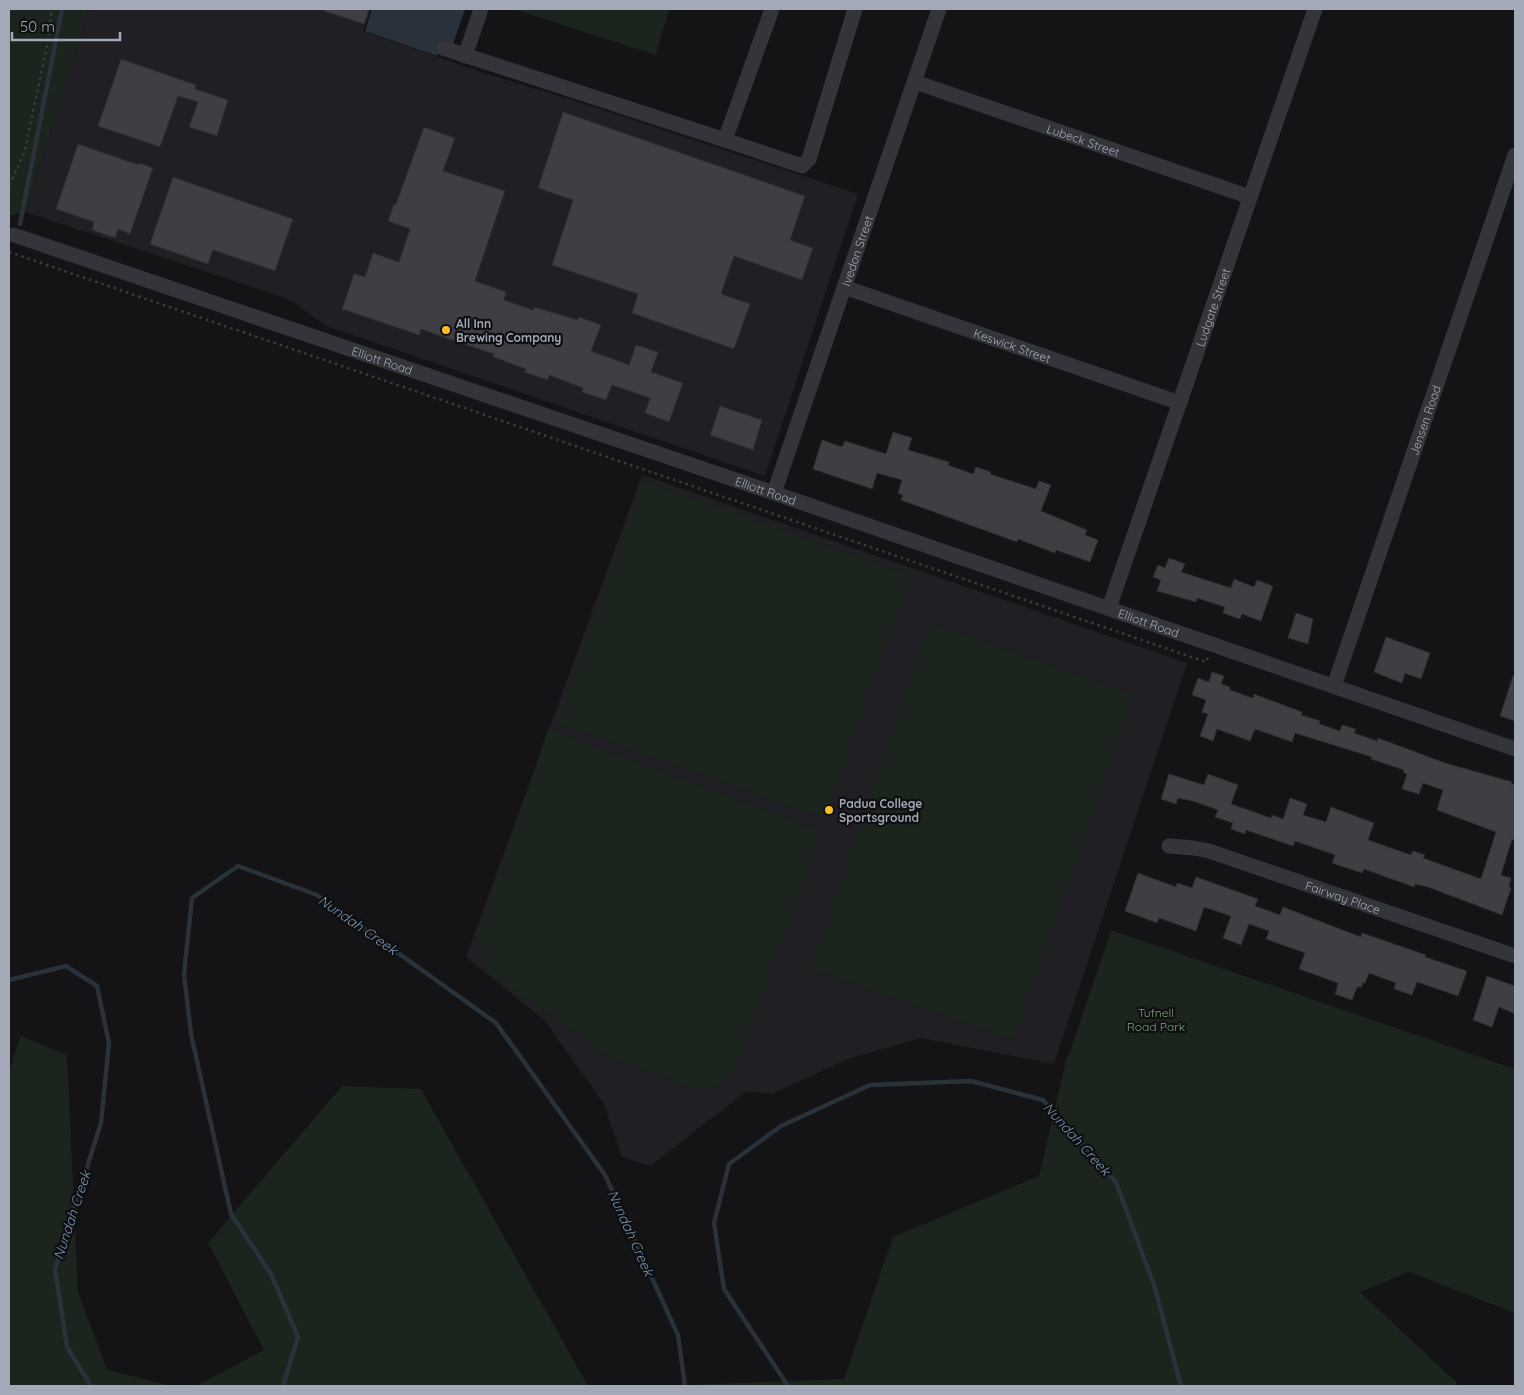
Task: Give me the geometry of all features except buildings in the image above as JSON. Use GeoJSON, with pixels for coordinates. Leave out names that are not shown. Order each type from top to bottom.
{"type":"FeatureCollection","features":[{"type":"Feature","properties":{"kind":"street"},"geometry":{"type":"LineString","coordinates":[[465,56],[481,9]]}},
{"type":"Feature","properties":{"kind":"street"},"geometry":{"type":"LineString","coordinates":[[726,140],[772,9]]}},
{"type":"Feature","properties":{"kind":"street"},"geometry":{"type":"LineString","coordinates":[[443,48],[802,166],[809,159],[855,9]]}},
{"type":"Feature","properties":{"kind":"street","name":"Ivedon Street"},"geometry":{"type":"LineString","coordinates":[[774,492],[939,9]]}},
{"type":"Feature","properties":{"kind":"street","name":"Ludgate Street"},"geometry":{"type":"LineString","coordinates":[[1109,608],[1315,9]]}},
{"type":"Feature","properties":{"kind":"street","name":"Lubeck Street"},"geometry":{"type":"LineString","coordinates":[[915,82],[1250,197]]}},
{"type":"Feature","properties":{"kind":"street","name":"Jensen Road"},"geometry":{"type":"LineString","coordinates":[[1334,686],[1515,155]]}},
{"type":"Feature","properties":{"kind":"street","name":"Elliott Road"},"geometry":{"type":"LineString","coordinates":[[14,235],[774,492],[1515,749]]}},
{"type":"Feature","properties":{"kind":"street","name":"Keswick Street"},"geometry":{"type":"LineString","coordinates":[[844,287],[1180,403]]}},
{"type":"Feature","properties":{"kind":"street","name":"Fairway Place"},"geometry":{"type":"LineString","coordinates":[[1169,846],[1194,848],[1209,852],[1515,956]]}},
{"type":"Feature","properties":{"kind":"path"},"geometry":{"type":"LineString","coordinates":[[9,185],[24,154],[45,56],[52,9]]}},
{"type":"Feature","properties":{"kind":"path"},"geometry":{"type":"LineString","coordinates":[[9,252],[1206,662],[1212,644]]}},
{"type":"Feature","properties":{"kind":"shaded area"},"geometry":{"type":"Polygon","coordinates":[[[89,9],[371,9],[363,31],[484,73],[582,103],[858,194],[765,476],[326,326],[293,302],[273,294],[25,212],[89,9]]]}},
{"type":"Feature","properties":{"kind":"shaded area"},"geometry":{"type":"Polygon","coordinates":[[[372,9],[465,9],[453,44],[442,40],[437,56],[365,31],[372,9]]]}},
{"type":"Feature","properties":{"kind":"shaded area","name":"Padua College Sportsground"},"geometry":{"type":"Polygon","coordinates":[[[642,475],[1187,663],[1054,1064],[921,1038],[848,1059],[772,1094],[747,1091],[650,1166],[622,1157],[604,1104],[544,1020],[466,957],[642,475]]]}},
{"type":"Feature","properties":{"kind":"green space"},"geometry":{"type":"Polygon","coordinates":[[[9,9],[89,9],[25,212],[9,216],[9,9]]]}},
{"type":"Feature","properties":{"kind":"green space"},"geometry":{"type":"Polygon","coordinates":[[[513,9],[669,9],[656,55],[513,9]]]}},
{"type":"Feature","properties":{"kind":"green space"},"geometry":{"type":"Polygon","coordinates":[[[643,481],[910,576],[825,818],[558,723],[643,481]]]}},
{"type":"Feature","properties":{"kind":"green space"},"geometry":{"type":"Polygon","coordinates":[[[930,623],[1133,695],[1014,1040],[810,968],[930,623]]]}},
{"type":"Feature","properties":{"kind":"green space"},"geometry":{"type":"Polygon","coordinates":[[[548,729],[822,832],[736,1065],[721,1084],[699,1090],[610,1057],[488,971],[480,932],[548,729]]]}},
{"type":"Feature","properties":{"kind":"green space","name":"Tufnell Road Park"},"geometry":{"type":"Polygon","coordinates":[[[1111,930],[1515,1069],[1515,1313],[1409,1272],[1360,1292],[1457,1383],[1456,1386],[659,1386],[844,1379],[893,1237],[1039,1176],[1068,1052],[1068,1058],[1111,930]]]}},
{"type":"Feature","properties":{"kind":"green space"},"geometry":{"type":"Polygon","coordinates":[[[20,1036],[67,1055],[78,1292],[107,1370],[171,1386],[9,1386],[9,1073],[20,1036]]]}},
{"type":"Feature","properties":{"kind":"green space"},"geometry":{"type":"Polygon","coordinates":[[[342,1086],[421,1089],[588,1386],[196,1386],[264,1350],[208,1243],[342,1086]]]}},
{"type":"Feature","properties":{"kind":"waterway"},"geometry":{"type":"LineString","coordinates":[[20,224],[62,9]]}},
{"type":"Feature","properties":{"kind":"waterway","name":"Nundah Creek"},"geometry":{"type":"LineString","coordinates":[[283,1386],[298,1337],[271,1274],[231,1214],[191,1034],[184,974],[192,898],[238,866],[317,895],[496,1023],[605,1175],[678,1335],[685,1386]]}},
{"type":"Feature","properties":{"kind":"waterway","name":"Nundah Creek"},"geometry":{"type":"LineString","coordinates":[[9,980],[66,966],[97,986],[109,1043],[101,1123],[55,1269],[67,1347],[91,1386]]}},
{"type":"Feature","properties":{"kind":"waterway","name":"Nundah Creek"},"geometry":{"type":"LineString","coordinates":[[788,1386],[724,1289],[714,1223],[729,1164],[781,1126],[870,1085],[971,1081],[1043,1100],[1116,1182],[1155,1288],[1181,1386]]}},
{"type":"Feature","properties":{"kind":"place","name":"All Inn Brewing Company"},"geometry":{"type":"Point","coordinates":[446,330]}},
{"type":"Feature","properties":{"kind":"place","name":"Padua College Sportsground"},"geometry":{"type":"Point","coordinates":[829,810]}}]}
